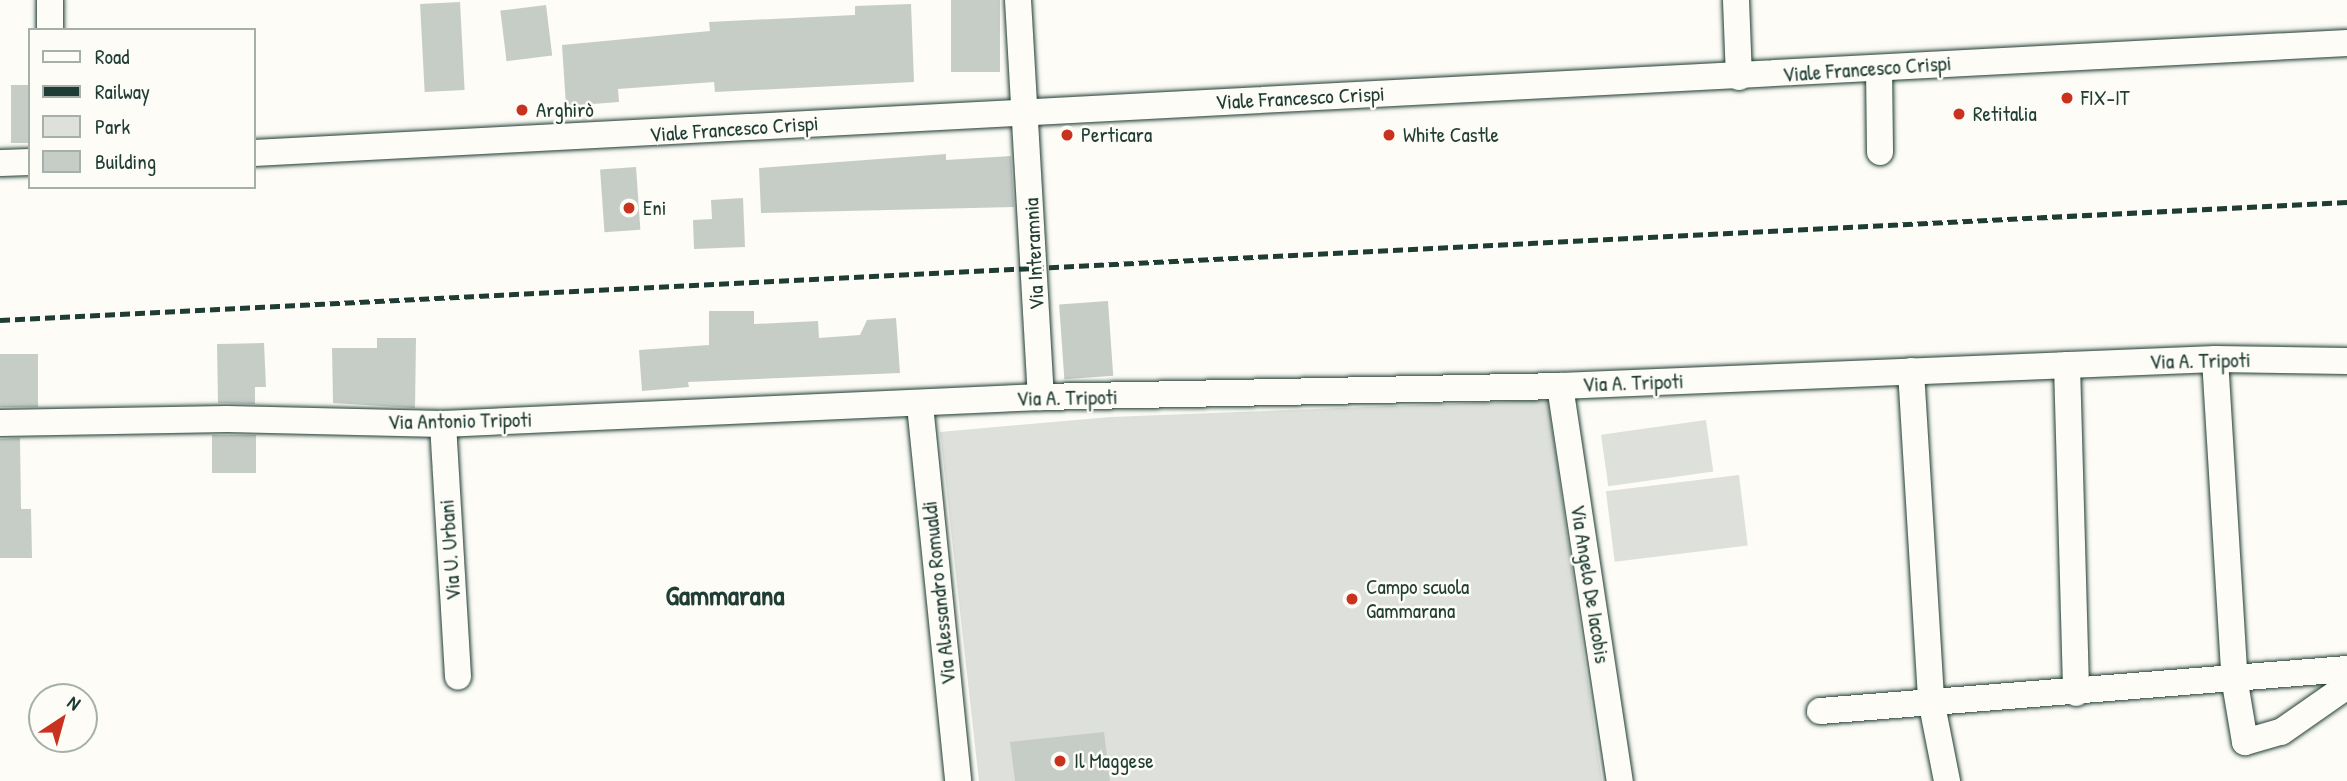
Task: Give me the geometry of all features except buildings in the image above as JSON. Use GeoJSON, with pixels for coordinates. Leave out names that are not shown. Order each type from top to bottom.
{"type":"FeatureCollection","features":[{"type":"Feature","properties":{"kind":"street"},"geometry":{"type":"LineString","coordinates":[[50,0],[50,28]]}},
{"type":"Feature","properties":{"kind":"street","name":"Via Interamnia"},"geometry":{"type":"LineString","coordinates":[[1018,0],[1041,397]]}},
{"type":"Feature","properties":{"kind":"street"},"geometry":{"type":"LineString","coordinates":[[1736,0],[1738,77]]}},
{"type":"Feature","properties":{"kind":"street","name":"Viale Francesco Crispi"},"geometry":{"type":"LineString","coordinates":[[256,153],[2347,43]]}},
{"type":"Feature","properties":{"kind":"street"},"geometry":{"type":"LineString","coordinates":[[1879,68],[1880,152]]}},
{"type":"Feature","properties":{"kind":"street"},"geometry":{"type":"LineString","coordinates":[[0,163],[28,162]]}},
{"type":"Feature","properties":{"kind":"street"},"geometry":{"type":"LineString","coordinates":[[2215,359],[2235,682],[2245,742],[2281,732],[2347,686]]}},
{"type":"Feature","properties":{"kind":"street","name":"Via A. Tripoti"},"geometry":{"type":"LineString","coordinates":[[920,405],[1041,397],[1560,386],[2215,359],[2347,360]]}},
{"type":"Feature","properties":{"kind":"street"},"geometry":{"type":"LineString","coordinates":[[2067,365],[2076,693]]}},
{"type":"Feature","properties":{"kind":"street"},"geometry":{"type":"LineString","coordinates":[[1910,372],[1931,700],[1947,781]]}},
{"type":"Feature","properties":{"kind":"street","name":"Via Angelo De Iacobis"},"geometry":{"type":"LineString","coordinates":[[1560,386],[1620,781]]}},
{"type":"Feature","properties":{"kind":"street","name":"Via Antonio Tripoti"},"geometry":{"type":"LineString","coordinates":[[0,423],[227,419],[443,424],[920,405]]}},
{"type":"Feature","properties":{"kind":"street","name":"Via Alessandro Romualdi"},"geometry":{"type":"LineString","coordinates":[[920,405],[958,781]]}},
{"type":"Feature","properties":{"kind":"street","name":"Via U. Urbani"},"geometry":{"type":"LineString","coordinates":[[443,424],[458,677]]}},
{"type":"Feature","properties":{"kind":"street"},"geometry":{"type":"LineString","coordinates":[[1820,710],[1931,700],[2235,682],[2347,669]]}},
{"type":"Feature","properties":{"kind":"green space","name":"Campo scuola Gammarana"},"geometry":{"type":"Polygon","coordinates":[[[1548,400],[1602,781],[979,781],[940,432],[1110,417],[1548,400]]]}},
{"type":"Feature","properties":{"kind":"green space"},"geometry":{"type":"Polygon","coordinates":[[[1706,420],[1713,471],[1608,486],[1601,435],[1706,420]]]}},
{"type":"Feature","properties":{"kind":"green space"},"geometry":{"type":"Polygon","coordinates":[[[1739,475],[1748,545],[1615,562],[1606,491],[1739,475]]]}},
{"type":"Feature","properties":{"kind":"railway"},"geometry":{"type":"LineString","coordinates":[[0,320],[2347,202]]}},
{"type":"Feature","properties":{"kind":"place","name":"FIX-IT"},"geometry":{"type":"Point","coordinates":[2067,98]}},
{"type":"Feature","properties":{"kind":"place","name":"Arghirò"},"geometry":{"type":"Point","coordinates":[522,110]}},
{"type":"Feature","properties":{"kind":"place","name":"Retitalia"},"geometry":{"type":"Point","coordinates":[1959,114]}},
{"type":"Feature","properties":{"kind":"place","name":"Perticara"},"geometry":{"type":"Point","coordinates":[1067,135]}},
{"type":"Feature","properties":{"kind":"place","name":"White Castle"},"geometry":{"type":"Point","coordinates":[1389,135]}},
{"type":"Feature","properties":{"kind":"place","name":"Eni"},"geometry":{"type":"Point","coordinates":[629,208]}},
{"type":"Feature","properties":{"kind":"place","name":"Campo scuola Gammarana"},"geometry":{"type":"Point","coordinates":[1352,599]}},
{"type":"Feature","properties":{"kind":"place","name":"Il Maggese"},"geometry":{"type":"Point","coordinates":[1060,761]}},
{"type":"Feature","properties":{"kind":"district","name":"Gammarana"},"geometry":{"type":"Point","coordinates":[725,595]}}]}
